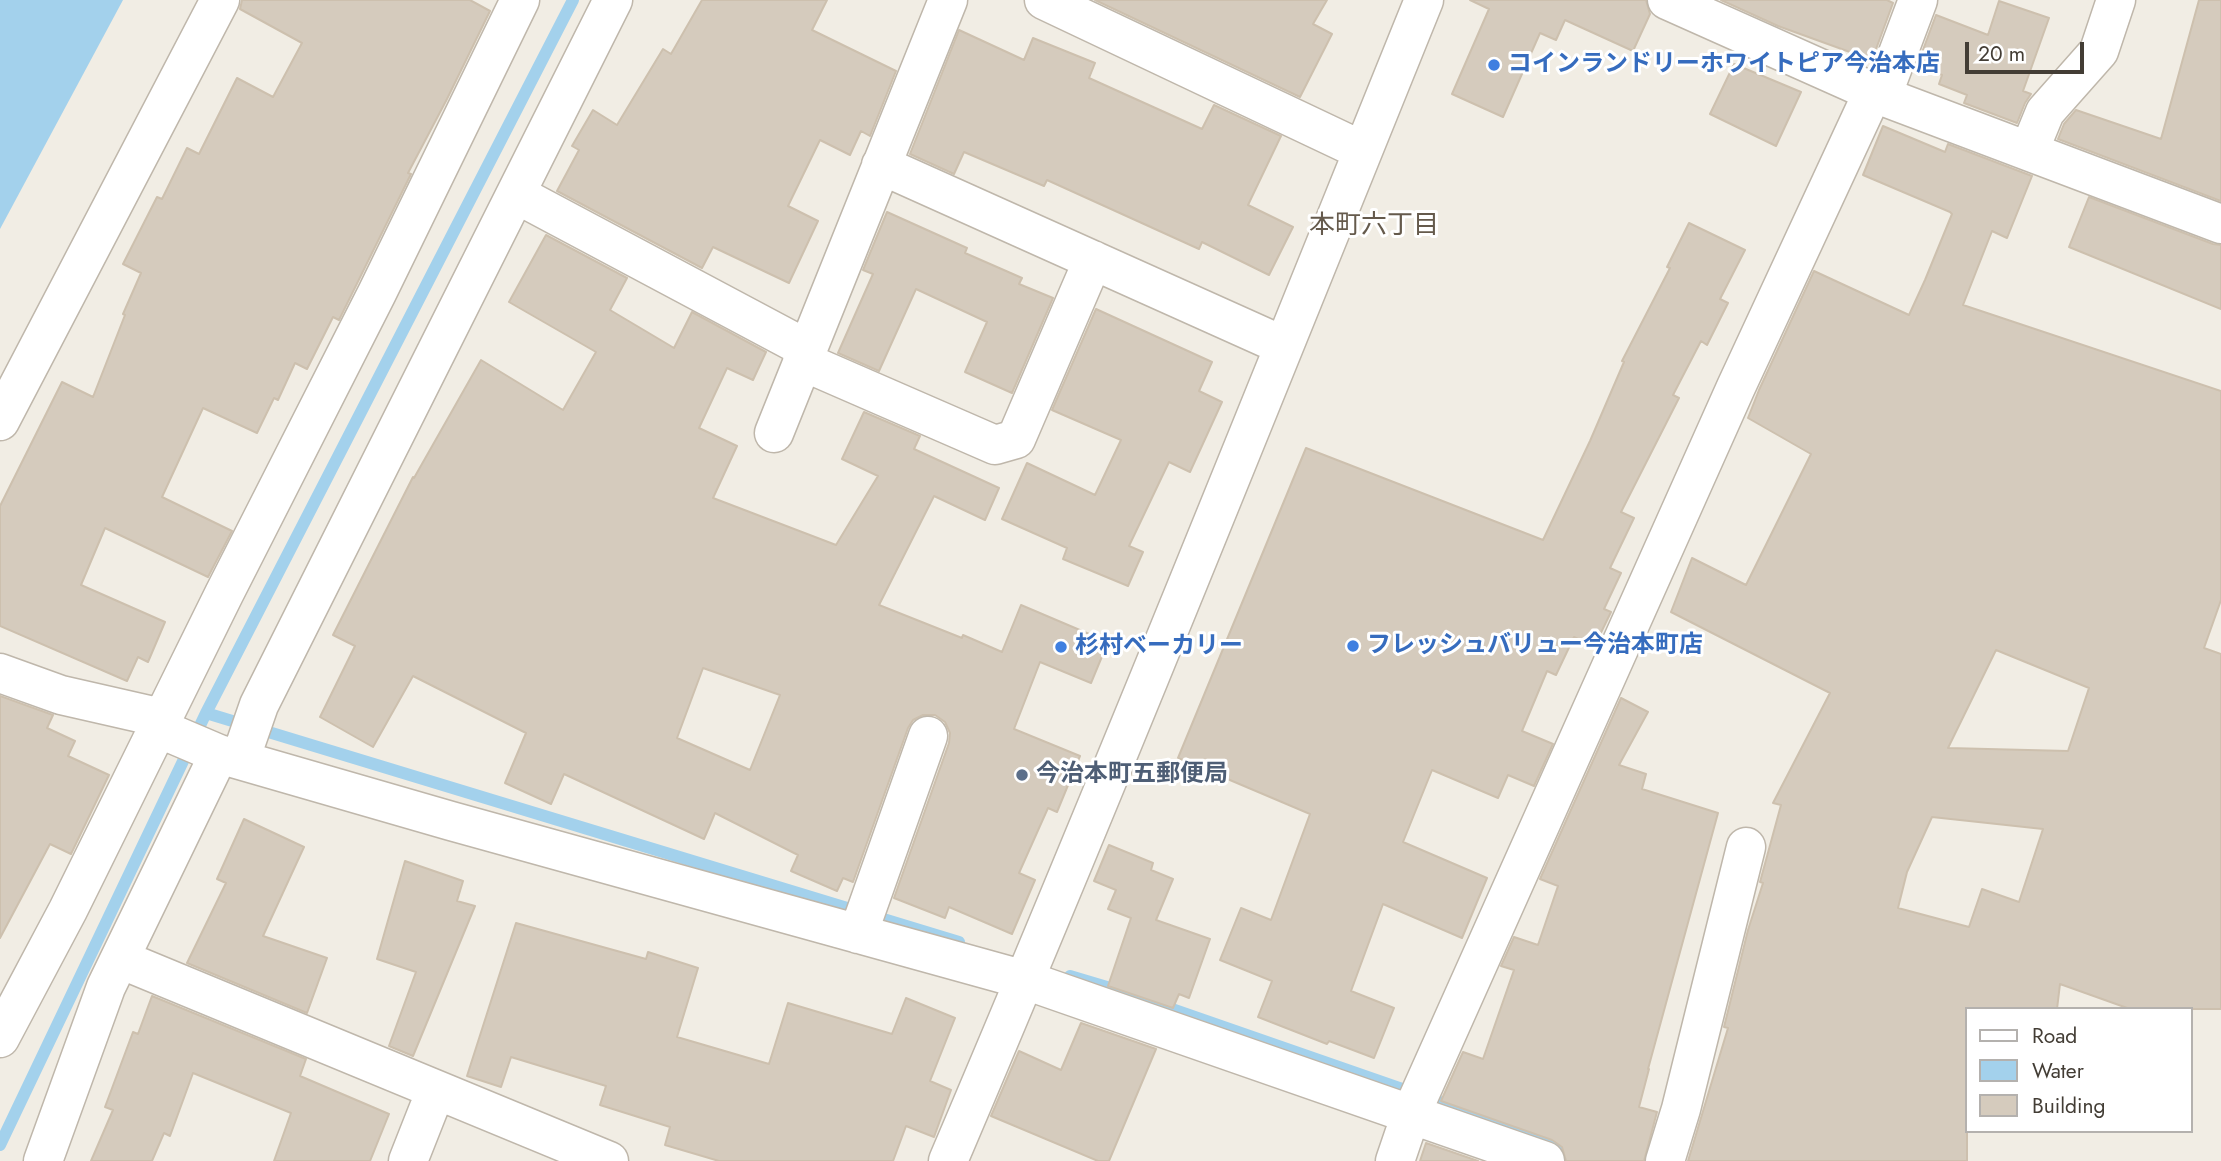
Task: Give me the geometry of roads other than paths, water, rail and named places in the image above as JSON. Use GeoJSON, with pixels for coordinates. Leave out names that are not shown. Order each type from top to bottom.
{"type":"FeatureCollection","features":[{"type":"Feature","properties":{"kind":"street"},"geometry":{"type":"LineString","coordinates":[[0,421],[220,0]]}},
{"type":"Feature","properties":{"kind":"street"},"geometry":{"type":"LineString","coordinates":[[0,1038],[163,726],[520,0]]}},
{"type":"Feature","properties":{"kind":"street"},"geometry":{"type":"LineString","coordinates":[[43,1161],[106,987],[225,756],[260,705],[613,0]]}},
{"type":"Feature","properties":{"kind":"street"},"geometry":{"type":"LineString","coordinates":[[774,433],[948,0]]}},
{"type":"Feature","properties":{"kind":"street"},"geometry":{"type":"LineString","coordinates":[[1044,0],[1363,151]]}},
{"type":"Feature","properties":{"kind":"street"},"geometry":{"type":"LineString","coordinates":[[948,1161],[1025,980],[1424,0]]}},
{"type":"Feature","properties":{"kind":"street"},"geometry":{"type":"LineString","coordinates":[[1667,0],[1877,94],[2221,224]]}},
{"type":"Feature","properties":{"kind":"street"},"geometry":{"type":"LineString","coordinates":[[1395,1161],[1411,1114],[1736,387],[1877,94],[1918,0]]}},
{"type":"Feature","properties":{"kind":"street"},"geometry":{"type":"LineString","coordinates":[[2029,151],[2045,112],[2099,51],[2116,0]]}},
{"type":"Feature","properties":{"kind":"street"},"geometry":{"type":"LineString","coordinates":[[881,164],[1284,346]]}},
{"type":"Feature","properties":{"kind":"street"},"geometry":{"type":"LineString","coordinates":[[516,194],[804,355],[995,444],[1016,439],[1093,260]]}},
{"type":"Feature","properties":{"kind":"street"},"geometry":{"type":"LineString","coordinates":[[0,673],[163,726],[225,756],[1025,980],[1545,1161]]}},
{"type":"Feature","properties":{"kind":"street"},"geometry":{"type":"LineString","coordinates":[[858,934],[928,736]]}},
{"type":"Feature","properties":{"kind":"street"},"geometry":{"type":"LineString","coordinates":[[1665,1161],[1681,1109],[1746,847]]}},
{"type":"Feature","properties":{"kind":"street"},"geometry":{"type":"LineString","coordinates":[[120,959],[609,1161]]}},
{"type":"Feature","properties":{"kind":"street"},"geometry":{"type":"LineString","coordinates":[[408,1161],[436,1090]]}},
{"type":"Feature","properties":{"kind":"water"},"geometry":{"type":"Polygon","coordinates":[[[0,0],[123,0],[0,229],[0,0]]]}},
{"type":"Feature","properties":{"kind":"waterway"},"geometry":{"type":"LineString","coordinates":[[0,1145],[206,713],[573,0]]}},
{"type":"Feature","properties":{"kind":"waterway"},"geometry":{"type":"LineString","coordinates":[[206,713],[959,942]]}},
{"type":"Feature","properties":{"kind":"waterway"},"geometry":{"type":"LineString","coordinates":[[1070,976],[1569,1147]]}},
{"type":"Feature","properties":{"kind":"place","name":"コインランドリーホワイトピア今治本店"},"geometry":{"type":"Point","coordinates":[1494,65]}},
{"type":"Feature","properties":{"kind":"place","name":"フレッシュバリュー今治本町店"},"geometry":{"type":"Point","coordinates":[1353,646]}},
{"type":"Feature","properties":{"kind":"place","name":"杉村ベーカリー"},"geometry":{"type":"Point","coordinates":[1061,647]}},
{"type":"Feature","properties":{"kind":"place","name":"今治本町五郵便局"},"geometry":{"type":"Point","coordinates":[1022,775]}},
{"type":"Feature","properties":{"kind":"district","name":"本町六丁目"},"geometry":{"type":"Point","coordinates":[1374,227]}}]}
